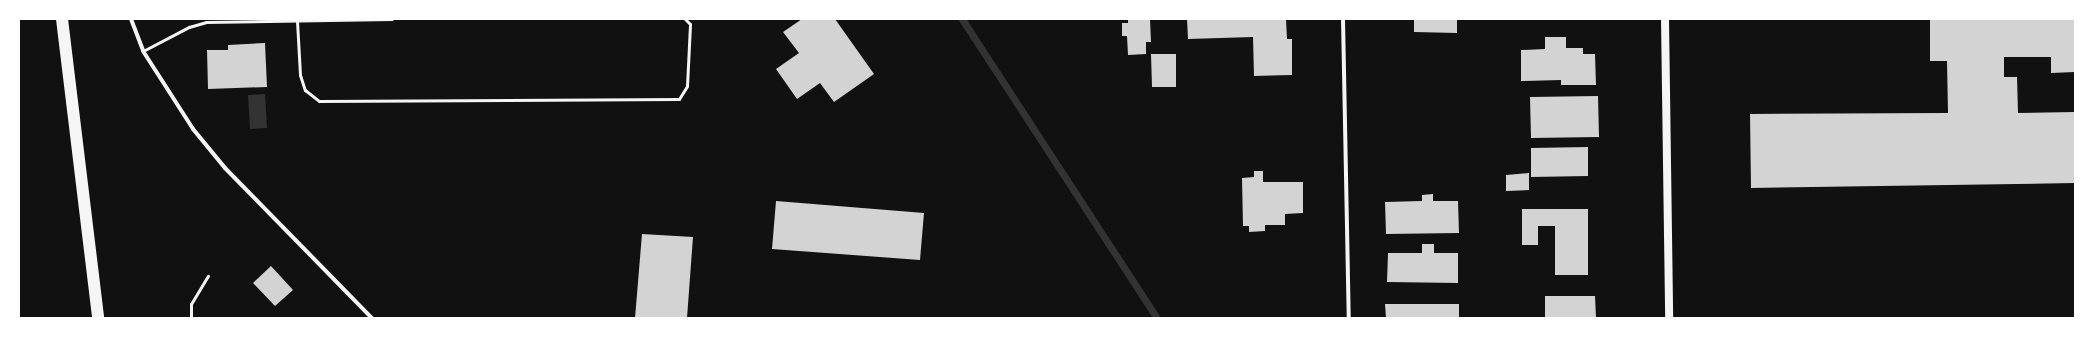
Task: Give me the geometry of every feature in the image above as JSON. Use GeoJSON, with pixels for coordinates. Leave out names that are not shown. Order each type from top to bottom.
{"type":"FeatureCollection","features":[{"type":"Feature","properties":{"kind":"highway"},"geometry":{"type":"LineString","coordinates":[[62,19],[98,318]]}},
{"type":"Feature","properties":{"kind":"main road"},"geometry":{"type":"LineString","coordinates":[[1665,19],[1670,318]]}},
{"type":"Feature","properties":{"kind":"street"},"geometry":{"type":"LineString","coordinates":[[131,19],[142,51],[193,129],[225,168],[372,318]]}},
{"type":"Feature","properties":{"kind":"street"},"geometry":{"type":"LineString","coordinates":[[1343,19],[1349,318]]}},
{"type":"Feature","properties":{"kind":"lane"},"geometry":{"type":"LineString","coordinates":[[142,51],[189,27],[206,22],[392,19]]}},
{"type":"Feature","properties":{"kind":"lane"},"geometry":{"type":"LineString","coordinates":[[297,21],[300,75],[305,90],[319,101],[679,100],[687,86],[690,24],[685,19]]}},
{"type":"Feature","properties":{"kind":"lane"},"geometry":{"type":"LineString","coordinates":[[191,318],[191,304],[208,276]]}},
{"type":"Feature","properties":{"kind":"shaded area"},"geometry":{"type":"Polygon","coordinates":[[[265,94],[267,128],[250,129],[248,95],[265,94]]]}},
{"type":"Feature","properties":{"kind":"building"},"geometry":{"type":"Polygon","coordinates":[[[802,19],[835,19],[874,74],[834,102],[820,83],[797,99],[776,69],[799,53],[783,32],[802,19]]]}},
{"type":"Feature","properties":{"kind":"building"},"geometry":{"type":"Polygon","coordinates":[[[1128,19],[1150,19],[1151,42],[1146,42],[1146,54],[1128,55],[1127,36],[1122,36],[1122,23],[1128,23],[1128,19]]]}},
{"type":"Feature","properties":{"kind":"building"},"geometry":{"type":"Polygon","coordinates":[[[1187,19],[1286,19],[1287,39],[1292,39],[1292,75],[1254,76],[1253,37],[1188,39],[1187,19]]]}},
{"type":"Feature","properties":{"kind":"building"},"geometry":{"type":"Polygon","coordinates":[[[1414,19],[1457,19],[1457,33],[1414,32],[1414,19]]]}},
{"type":"Feature","properties":{"kind":"building"},"geometry":{"type":"Polygon","coordinates":[[[1930,19],[2075,20],[2075,72],[2051,73],[2051,57],[2004,57],[2004,77],[2017,77],[2018,113],[2075,112],[2075,183],[1751,188],[1750,114],[1948,113],[1947,61],[1930,61],[1930,19]]]}},
{"type":"Feature","properties":{"kind":"building"},"geometry":{"type":"Polygon","coordinates":[[[1545,37],[1566,37],[1566,48],[1583,48],[1583,54],[1595,54],[1596,85],[1561,85],[1561,80],[1521,81],[1521,50],[1545,49],[1545,37]]]}},
{"type":"Feature","properties":{"kind":"building"},"geometry":{"type":"Polygon","coordinates":[[[265,43],[267,87],[208,89],[207,50],[228,50],[228,45],[265,43]]]}},
{"type":"Feature","properties":{"kind":"building"},"geometry":{"type":"Polygon","coordinates":[[[1151,54],[1176,54],[1176,87],[1152,87],[1151,54]]]}},
{"type":"Feature","properties":{"kind":"building"},"geometry":{"type":"Polygon","coordinates":[[[1598,96],[1599,137],[1531,138],[1530,97],[1598,96]]]}},
{"type":"Feature","properties":{"kind":"building"},"geometry":{"type":"Polygon","coordinates":[[[1588,147],[1588,176],[1531,177],[1531,148],[1588,147]]]}},
{"type":"Feature","properties":{"kind":"building"},"geometry":{"type":"Polygon","coordinates":[[[1254,171],[1263,171],[1263,182],[1303,182],[1303,213],[1285,214],[1285,225],[1265,225],[1265,231],[1249,232],[1249,226],[1243,226],[1242,178],[1254,177],[1254,171]]]}},
{"type":"Feature","properties":{"kind":"building"},"geometry":{"type":"Polygon","coordinates":[[[1529,173],[1529,190],[1506,191],[1506,175],[1529,173]]]}},
{"type":"Feature","properties":{"kind":"building"},"geometry":{"type":"Polygon","coordinates":[[[1433,194],[1433,201],[1458,201],[1459,233],[1386,234],[1385,202],[1422,201],[1422,195],[1433,194]]]}},
{"type":"Feature","properties":{"kind":"building"},"geometry":{"type":"Polygon","coordinates":[[[776,201],[924,213],[920,260],[772,249],[776,201]]]}},
{"type":"Feature","properties":{"kind":"building"},"geometry":{"type":"Polygon","coordinates":[[[1522,209],[1588,209],[1588,275],[1555,275],[1555,226],[1538,226],[1538,245],[1522,245],[1522,209]]]}},
{"type":"Feature","properties":{"kind":"building"},"geometry":{"type":"Polygon","coordinates":[[[642,234],[693,237],[687,318],[635,318],[642,234]]]}},
{"type":"Feature","properties":{"kind":"building"},"geometry":{"type":"Polygon","coordinates":[[[1422,244],[1434,244],[1434,253],[1458,253],[1458,283],[1387,282],[1388,253],[1422,253],[1422,244]]]}},
{"type":"Feature","properties":{"kind":"building"},"geometry":{"type":"Polygon","coordinates":[[[271,266],[293,290],[275,306],[253,283],[271,266]]]}},
{"type":"Feature","properties":{"kind":"building"},"geometry":{"type":"Polygon","coordinates":[[[1545,296],[1595,296],[1596,318],[1545,318],[1545,296]]]}},
{"type":"Feature","properties":{"kind":"building"},"geometry":{"type":"Polygon","coordinates":[[[1385,304],[1459,304],[1459,318],[1386,318],[1385,304]]]}},
{"type":"Feature","properties":{"kind":"waterway"},"geometry":{"type":"LineString","coordinates":[[962,19],[1157,318]]}}]}
